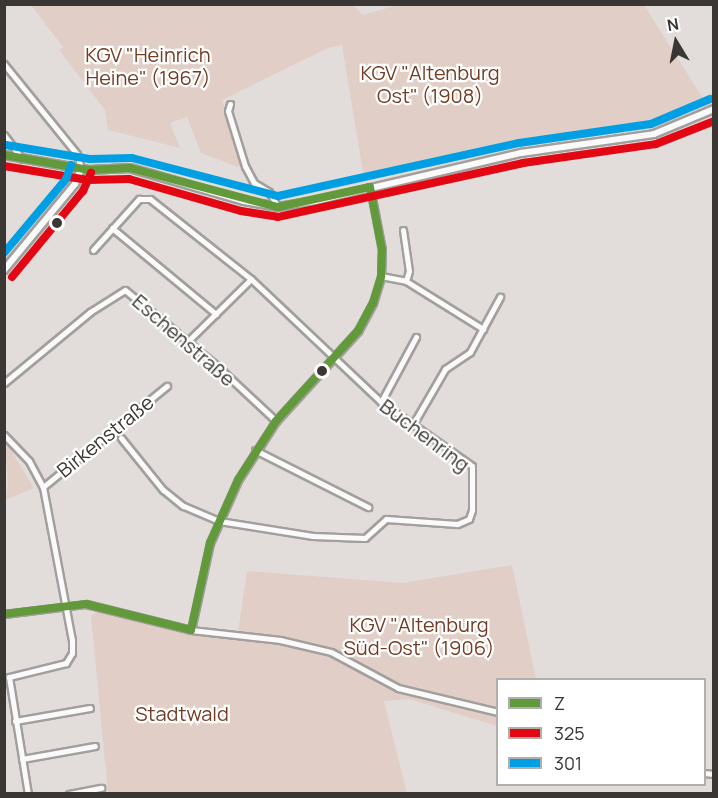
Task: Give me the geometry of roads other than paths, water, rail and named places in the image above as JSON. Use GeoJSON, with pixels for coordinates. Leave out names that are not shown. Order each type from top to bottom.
{"type":"FeatureCollection","features":[{"type":"Feature","properties":{"kind":"street"},"geometry":{"type":"LineString","coordinates":[[4,64],[77,154],[81,169],[75,184],[4,270]]}},
{"type":"Feature","properties":{"kind":"street"},"geometry":{"type":"LineString","coordinates":[[230,104],[228,111],[245,166],[254,183],[269,192],[278,207]]}},
{"type":"Feature","properties":{"kind":"street"},"geometry":{"type":"LineString","coordinates":[[4,155],[81,169],[130,168],[244,201],[278,207],[521,153],[654,134],[714,109]]}},
{"type":"Feature","properties":{"kind":"street"},"geometry":{"type":"LineString","coordinates":[[4,135],[22,159]]}},
{"type":"Feature","properties":{"kind":"street"},"geometry":{"type":"LineString","coordinates":[[191,630],[219,521],[255,450],[276,421],[358,331],[381,276],[382,250],[370,187]]}},
{"type":"Feature","properties":{"kind":"street","name":"Buchenring"},"geometry":{"type":"LineString","coordinates":[[112,228],[139,198],[150,199],[251,279],[381,402],[472,466],[475,481],[469,519],[457,524],[386,519],[365,538],[313,536],[219,521]]}},
{"type":"Feature","properties":{"kind":"street"},"geometry":{"type":"LineString","coordinates":[[93,250],[112,228],[216,314]]}},
{"type":"Feature","properties":{"kind":"street"},"geometry":{"type":"LineString","coordinates":[[403,230],[409,271],[406,281]]}},
{"type":"Feature","properties":{"kind":"street"},"geometry":{"type":"LineString","coordinates":[[381,276],[406,281],[483,329]]}},
{"type":"Feature","properties":{"kind":"street"},"geometry":{"type":"LineString","coordinates":[[189,341],[251,279]]}},
{"type":"Feature","properties":{"kind":"street","name":"Eschenstraße"},"geometry":{"type":"LineString","coordinates":[[4,383],[119,291],[125,290],[189,341],[276,421]]}},
{"type":"Feature","properties":{"kind":"street"},"geometry":{"type":"LineString","coordinates":[[412,426],[445,369],[470,352],[500,297]]}},
{"type":"Feature","properties":{"kind":"street"},"geometry":{"type":"LineString","coordinates":[[381,402],[416,337]]}},
{"type":"Feature","properties":{"kind":"street","name":"Birkenstraße"},"geometry":{"type":"LineString","coordinates":[[43,487],[167,386]]}},
{"type":"Feature","properties":{"kind":"street"},"geometry":{"type":"LineString","coordinates":[[4,435],[29,461],[43,487],[65,604],[71,658],[66,663],[9,677],[28,794]]}},
{"type":"Feature","properties":{"kind":"street","name":"Birkenstraße"},"geometry":{"type":"LineString","coordinates":[[121,438],[163,490],[183,506],[219,521]]}},
{"type":"Feature","properties":{"kind":"street"},"geometry":{"type":"LineString","coordinates":[[255,450],[368,507]]}},
{"type":"Feature","properties":{"kind":"street"},"geometry":{"type":"LineString","coordinates":[[4,614],[65,604],[103,607],[191,630],[280,640],[323,650],[398,688],[496,712]]}},
{"type":"Feature","properties":{"kind":"street"},"geometry":{"type":"LineString","coordinates":[[15,721],[90,708]]}},
{"type":"Feature","properties":{"kind":"street"},"geometry":{"type":"LineString","coordinates":[[22,759],[95,746]]}},
{"type":"Feature","properties":{"kind":"street"},"geometry":{"type":"LineString","coordinates":[[69,794],[101,788]]}},
{"type":"Feature","properties":{"kind":"park label","name":"KGV \"Heinrich Heine\" (1967)"},"geometry":{"type":"Point","coordinates":[148,66]}},
{"type":"Feature","properties":{"kind":"park label","name":"KGV \"Altenburg Ost\" (1908)"},"geometry":{"type":"Point","coordinates":[430,84]}},
{"type":"Feature","properties":{"kind":"park label","name":"KGV \"Altenburg Süd-Ost\" (1906)"},"geometry":{"type":"Point","coordinates":[419,636]}},
{"type":"Feature","properties":{"kind":"park label","name":"Stadtwald"},"geometry":{"type":"Point","coordinates":[182,713]}}]}
